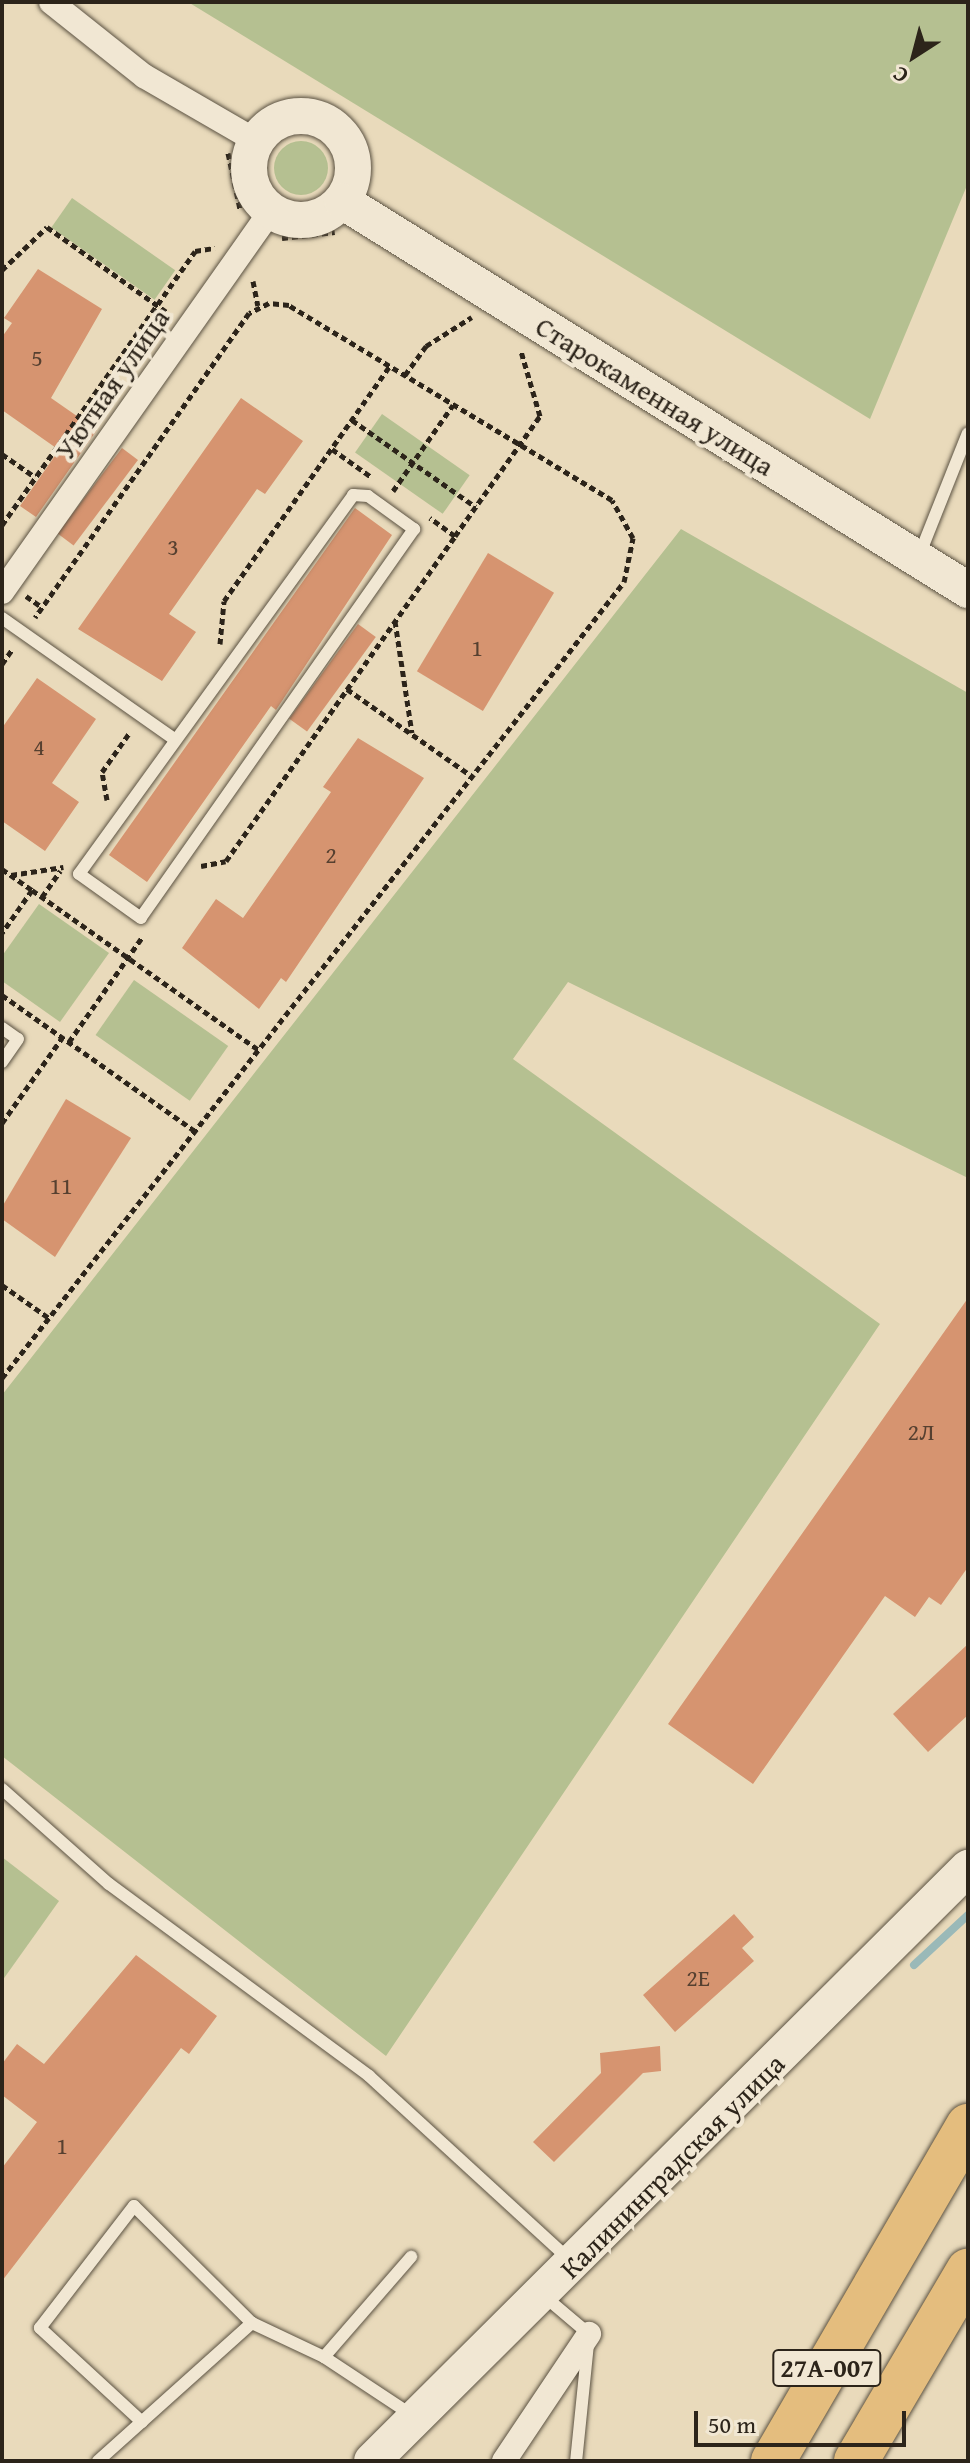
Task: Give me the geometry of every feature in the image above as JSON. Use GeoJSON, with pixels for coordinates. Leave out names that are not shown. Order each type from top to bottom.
{"type":"FeatureCollection","features":[{"type":"Feature","properties":{"kind":"highway","name":"27А-007"},"geometry":{"type":"LineString","coordinates":[[773,2461],[968,2126]]}},
{"type":"Feature","properties":{"kind":"highway","name":"27А-007"},"geometry":{"type":"LineString","coordinates":[[856,2461],[968,2271]]}},
{"type":"Feature","properties":{"kind":"street"},"geometry":{"type":"LineString","coordinates":[[51,2],[144,76],[239,141],[256,216],[304,220],[342,201],[352,155],[328,123],[288,117],[239,141]]}},
{"type":"Feature","properties":{"kind":"street","name":"Старокаменная улица"},"geometry":{"type":"LineString","coordinates":[[342,201],[968,590]]}},
{"type":"Feature","properties":{"kind":"street","name":"Уютная улица"},"geometry":{"type":"LineString","coordinates":[[2,592],[256,216]]}},
{"type":"Feature","properties":{"kind":"street","name":"Калининградская улица"},"geometry":{"type":"LineString","coordinates":[[372,2461],[968,1868]]}},
{"type":"Feature","properties":{"kind":"street"},"geometry":{"type":"LineString","coordinates":[[504,2461],[589,2334]]}},
{"type":"Feature","properties":{"kind":"lane"},"geometry":{"type":"LineString","coordinates":[[918,559],[968,433]]}},
{"type":"Feature","properties":{"kind":"lane"},"geometry":{"type":"LineString","coordinates":[[368,496],[414,529],[141,918],[79,874],[174,739],[343,499],[368,496]]}},
{"type":"Feature","properties":{"kind":"lane"},"geometry":{"type":"LineString","coordinates":[[2,618],[174,739]]}},
{"type":"Feature","properties":{"kind":"lane"},"geometry":{"type":"LineString","coordinates":[[2,1028],[18,1039],[2,1062]]}},
{"type":"Feature","properties":{"kind":"lane"},"geometry":{"type":"LineString","coordinates":[[2,1789],[109,1884],[369,2076],[573,2263]]}},
{"type":"Feature","properties":{"kind":"lane"},"geometry":{"type":"LineString","coordinates":[[142,2422],[40,2328],[134,2206],[252,2323],[324,2357],[416,2418]]}},
{"type":"Feature","properties":{"kind":"lane"},"geometry":{"type":"LineString","coordinates":[[324,2357],[411,2257]]}},
{"type":"Feature","properties":{"kind":"lane"},"geometry":{"type":"LineString","coordinates":[[542,2294],[589,2334],[576,2461]]}},
{"type":"Feature","properties":{"kind":"lane"},"geometry":{"type":"LineString","coordinates":[[98,2461],[252,2323]]}},
{"type":"Feature","properties":{"kind":"path"},"geometry":{"type":"LineString","coordinates":[[239,141],[256,216]]}},
{"type":"Feature","properties":{"kind":"path"},"geometry":{"type":"LineString","coordinates":[[2,270],[47,227],[175,318],[183,306]]}},
{"type":"Feature","properties":{"kind":"path"},"geometry":{"type":"LineString","coordinates":[[215,261],[229,241]]}},
{"type":"Feature","properties":{"kind":"path"},"geometry":{"type":"LineString","coordinates":[[2,525],[195,251]]}},
{"type":"Feature","properties":{"kind":"path"},"geometry":{"type":"LineString","coordinates":[[2,664],[258,306],[250,269]]}},
{"type":"Feature","properties":{"kind":"path"},"geometry":{"type":"LineString","coordinates":[[2,1378],[624,582],[633,554],[629,524],[612,500],[289,305],[258,306]]}},
{"type":"Feature","properties":{"kind":"path"},"geometry":{"type":"LineString","coordinates":[[405,375],[426,346],[472,317]]}},
{"type":"Feature","properties":{"kind":"path"},"geometry":{"type":"LineString","coordinates":[[455,536],[540,416],[520,346]]}},
{"type":"Feature","properties":{"kind":"path"},"geometry":{"type":"LineString","coordinates":[[221,643],[224,601],[390,366]]}},
{"type":"Feature","properties":{"kind":"path"},"geometry":{"type":"LineString","coordinates":[[392,491],[453,405]]}},
{"type":"Feature","properties":{"kind":"path"},"geometry":{"type":"LineString","coordinates":[[352,420],[476,507]]}},
{"type":"Feature","properties":{"kind":"path"},"geometry":{"type":"LineString","coordinates":[[2,454],[35,477]]}},
{"type":"Feature","properties":{"kind":"path"},"geometry":{"type":"LineString","coordinates":[[395,621],[412,734]]}},
{"type":"Feature","properties":{"kind":"path"},"geometry":{"type":"LineString","coordinates":[[347,689],[473,777]]}},
{"type":"Feature","properties":{"kind":"path"},"geometry":{"type":"LineString","coordinates":[[102,772],[108,804]]}},
{"type":"Feature","properties":{"kind":"path"},"geometry":{"type":"LineString","coordinates":[[192,868],[226,861]]}},
{"type":"Feature","properties":{"kind":"path"},"geometry":{"type":"LineString","coordinates":[[11,875],[64,867]]}},
{"type":"Feature","properties":{"kind":"path"},"geometry":{"type":"LineString","coordinates":[[2,869],[259,1050]]}},
{"type":"Feature","properties":{"kind":"path"},"geometry":{"type":"LineString","coordinates":[[2,933],[32,890]]}},
{"type":"Feature","properties":{"kind":"path"},"geometry":{"type":"LineString","coordinates":[[69,1042],[146,932]]}},
{"type":"Feature","properties":{"kind":"path"},"geometry":{"type":"LineString","coordinates":[[2,995],[195,1131]]}},
{"type":"Feature","properties":{"kind":"path"},"geometry":{"type":"LineString","coordinates":[[2,1123],[62,1038]]}},
{"type":"Feature","properties":{"kind":"path"},"geometry":{"type":"LineString","coordinates":[[2,1285],[49,1318]]}},
{"type":"Feature","properties":{"kind":"green space"},"geometry":{"type":"Polygon","coordinates":[[[188,2],[968,2],[968,183],[870,419],[188,2]]]}},
{"type":"Feature","properties":{"kind":"green space"},"geometry":{"type":"Polygon","coordinates":[[[301,141],[320,149],[328,168],[320,187],[301,195],[282,187],[274,168],[282,149],[301,141]]]}},
{"type":"Feature","properties":{"kind":"green space"},"geometry":{"type":"Polygon","coordinates":[[[72,198],[175,270],[155,300],[51,227],[72,198]]]}},
{"type":"Feature","properties":{"kind":"green space"},"geometry":{"type":"Polygon","coordinates":[[[382,414],[470,475],[443,514],[355,453],[382,414]]]}},
{"type":"Feature","properties":{"kind":"green space"},"geometry":{"type":"Polygon","coordinates":[[[681,529],[968,693],[968,1178],[568,982],[513,1059],[880,1324],[386,2056],[2,1756],[2,1395],[681,529]]]}},
{"type":"Feature","properties":{"kind":"green space"},"geometry":{"type":"Polygon","coordinates":[[[39,904],[109,953],[60,1022],[2,981],[2,956],[39,904]]]}},
{"type":"Feature","properties":{"kind":"green space"},"geometry":{"type":"Polygon","coordinates":[[[134,980],[228,1046],[190,1101],[96,1035],[134,980]]]}},
{"type":"Feature","properties":{"kind":"green space"},"geometry":{"type":"Polygon","coordinates":[[[2,1857],[59,1901],[2,1981],[2,1857]]]}},
{"type":"Feature","properties":{"kind":"building"},"geometry":{"type":"Polygon","coordinates":[[[38,269],[102,309],[51,398],[97,430],[36,517],[20,506],[59,450],[2,410],[2,337],[12,323],[4,318],[38,269]]]}},
{"type":"Feature","properties":{"kind":"building"},"geometry":{"type":"Polygon","coordinates":[[[241,398],[303,441],[265,494],[257,489],[169,614],[196,632],[162,681],[78,629],[241,398]]]}},
{"type":"Feature","properties":{"kind":"building"},"geometry":{"type":"Polygon","coordinates":[[[122,448],[138,460],[74,545],[58,533],[122,448]]]}},
{"type":"Feature","properties":{"kind":"building"},"geometry":{"type":"Polygon","coordinates":[[[355,508],[392,535],[276,710],[271,706],[147,882],[109,855],[355,508]]]}},
{"type":"Feature","properties":{"kind":"building"},"geometry":{"type":"Polygon","coordinates":[[[488,553],[554,593],[483,711],[417,671],[488,553]]]}},
{"type":"Feature","properties":{"kind":"building"},"geometry":{"type":"Polygon","coordinates":[[[358,624],[376,637],[307,732],[289,719],[358,624]]]}},
{"type":"Feature","properties":{"kind":"building"},"geometry":{"type":"Polygon","coordinates":[[[37,678],[96,719],[52,783],[79,802],[45,851],[2,821],[2,728],[37,678]]]}},
{"type":"Feature","properties":{"kind":"building"},"geometry":{"type":"Polygon","coordinates":[[[358,738],[424,778],[286,982],[281,978],[259,1009],[182,948],[216,899],[243,918],[331,792],[323,787],[358,738]]]}},
{"type":"Feature","properties":{"kind":"building"},"geometry":{"type":"Polygon","coordinates":[[[66,1099],[131,1138],[55,1257],[2,1219],[2,1207],[66,1099]]]}},
{"type":"Feature","properties":{"kind":"building"},"geometry":{"type":"Polygon","coordinates":[[[968,1298],[968,1567],[941,1605],[929,1597],[915,1617],[885,1596],[753,1784],[668,1724],[968,1298]]]}},
{"type":"Feature","properties":{"kind":"building"},"geometry":{"type":"Polygon","coordinates":[[[968,1644],[968,1715],[928,1752],[893,1714],[968,1644]]]}},
{"type":"Feature","properties":{"kind":"building"},"geometry":{"type":"Polygon","coordinates":[[[734,1914],[754,1937],[742,1948],[754,1961],[675,2032],[643,1995],[734,1914]]]}},
{"type":"Feature","properties":{"kind":"building"},"geometry":{"type":"Polygon","coordinates":[[[136,1955],[217,2016],[189,2054],[181,2048],[2,2281],[2,2168],[37,2122],[2,2095],[2,2064],[17,2044],[44,2064],[136,1955]]]}},
{"type":"Feature","properties":{"kind":"building"},"geometry":{"type":"Polygon","coordinates":[[[660,2046],[661,2071],[643,2073],[554,2162],[533,2142],[601,2073],[600,2053],[660,2046]]]}},
{"type":"Feature","properties":{"kind":"waterway"},"geometry":{"type":"LineString","coordinates":[[914,1965],[968,1915]]}}]}
